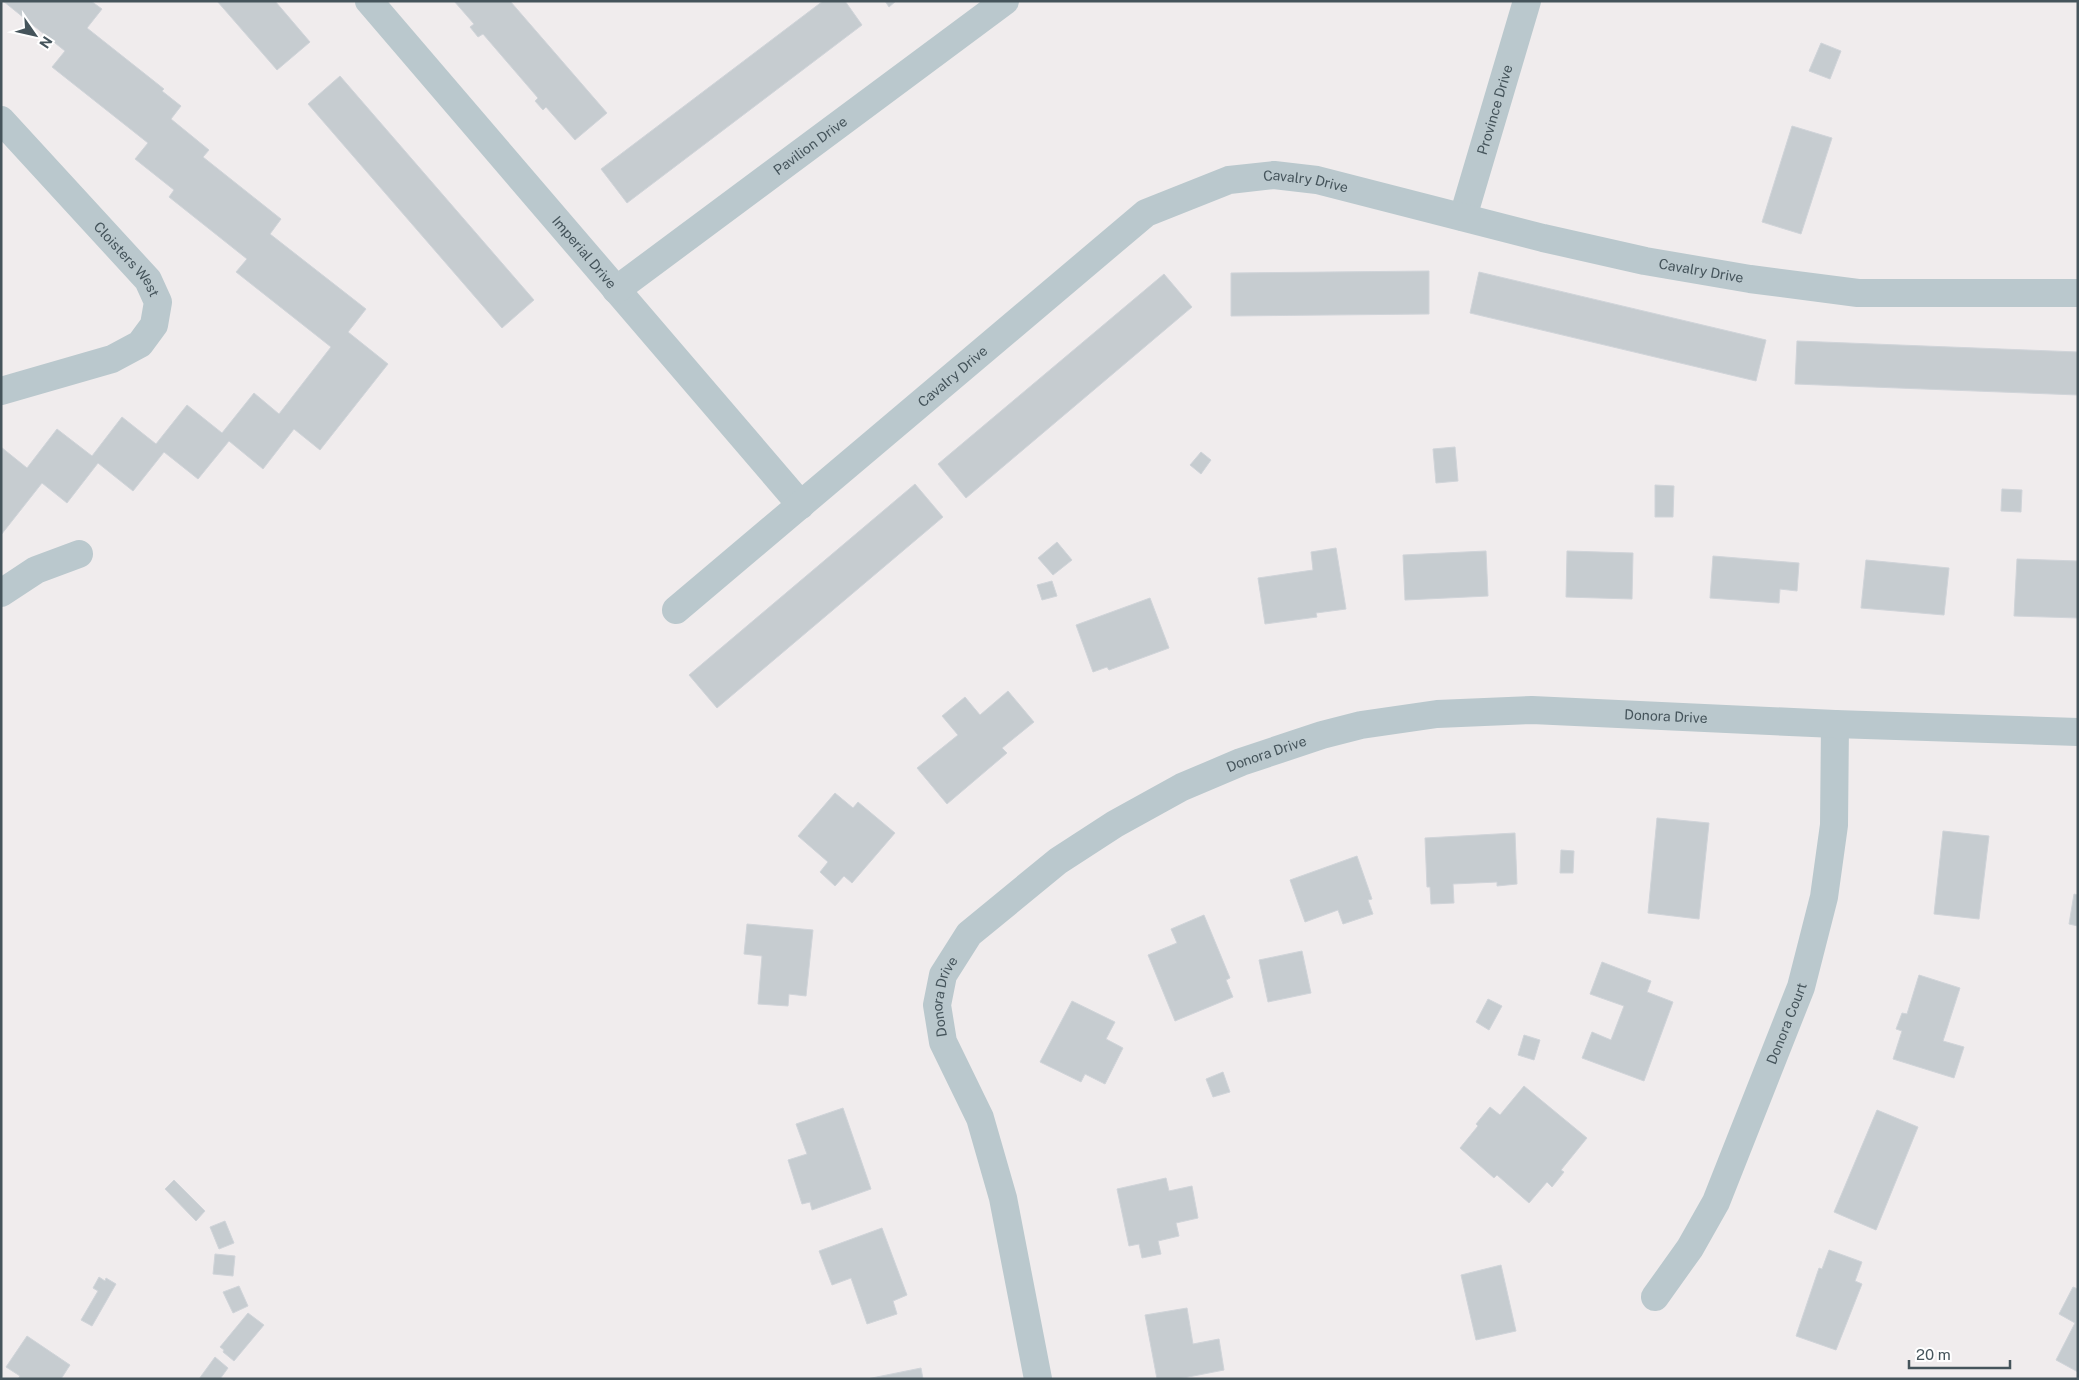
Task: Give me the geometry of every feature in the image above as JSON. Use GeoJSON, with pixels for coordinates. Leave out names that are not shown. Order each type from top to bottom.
{"type":"FeatureCollection","features":[{"type":"Feature","properties":{"kind":"street","name":"Imperial Drive"},"geometry":{"type":"LineString","coordinates":[[369,1],[801,505]]}},
{"type":"Feature","properties":{"kind":"street","name":"Pavilion Drive"},"geometry":{"type":"LineString","coordinates":[[616,290],[1004,1]]}},
{"type":"Feature","properties":{"kind":"street","name":"Province Drive"},"geometry":{"type":"LineString","coordinates":[[1463,217],[1527,1]]}},
{"type":"Feature","properties":{"kind":"street","name":"Cloisters West"},"geometry":{"type":"LineString","coordinates":[[1,120],[148,280],[158,302],[154,325],[140,344],[112,359],[1,390]]}},
{"type":"Feature","properties":{"kind":"street","name":"Cavalry Drive"},"geometry":{"type":"LineString","coordinates":[[676,610],[1146,213],[1229,180],[1274,175],[1316,180],[1644,261],[1750,279],[1858,293],[2078,293]]}},
{"type":"Feature","properties":{"kind":"street"},"geometry":{"type":"LineString","coordinates":[[1,593],[36,570],[80,554]]}},
{"type":"Feature","properties":{"kind":"street","name":"Donora Drive"},"geometry":{"type":"LineString","coordinates":[[1038,1379],[998,1181],[980,1118],[942,1042],[938,1005],[944,975],[969,934],[1058,861],[1116,824],[1182,787],[1241,762],[1322,734],[1361,725],[1437,714],[1532,710],[1835,724],[2078,732]]}},
{"type":"Feature","properties":{"kind":"street","name":"Donora Court"},"geometry":{"type":"LineString","coordinates":[[1655,1298],[1690,1248],[1716,1202],[1801,987],[1824,897],[1834,825],[1835,724]]}},
{"type":"Feature","properties":{"kind":"building"},"geometry":{"type":"Polygon","coordinates":[[[3,1],[91,1],[102,9],[87,28],[164,89],[162,91],[181,106],[171,119],[209,150],[203,157],[281,219],[270,234],[366,309],[348,332],[388,364],[320,450],[294,429],[263,469],[229,441],[198,479],[164,452],[133,491],[98,463],[67,503],[42,483],[1,535],[1,447],[27,468],[57,429],[92,456],[122,417],[156,444],[187,405],[222,433],[254,393],[279,414],[331,347],[236,272],[247,259],[169,197],[174,190],[135,159],[148,143],[52,67],[65,51],[3,1]]]}},
{"type":"Feature","properties":{"kind":"building"},"geometry":{"type":"Polygon","coordinates":[[[217,1],[275,1],[310,42],[277,70],[217,1]]]}},
{"type":"Feature","properties":{"kind":"building"},"geometry":{"type":"Polygon","coordinates":[[[454,1],[510,1],[607,113],[575,140],[546,107],[543,110],[535,101],[538,98],[483,34],[478,37],[470,27],[474,24],[454,1]]]}},
{"type":"Feature","properties":{"kind":"building"},"geometry":{"type":"Polygon","coordinates":[[[823,1],[845,1],[862,25],[627,203],[601,169],[823,1]]]}},
{"type":"Feature","properties":{"kind":"building"},"geometry":{"type":"Polygon","coordinates":[[[885,1],[896,1],[889,7],[885,1]]]}},
{"type":"Feature","properties":{"kind":"building"},"geometry":{"type":"Polygon","coordinates":[[[1821,43],[1841,51],[1830,79],[1809,71],[1821,43]]]}},
{"type":"Feature","properties":{"kind":"building"},"geometry":{"type":"Polygon","coordinates":[[[340,76],[534,300],[502,328],[308,104],[340,76]]]}},
{"type":"Feature","properties":{"kind":"building"},"geometry":{"type":"Polygon","coordinates":[[[1792,126],[1832,138],[1801,234],[1762,222],[1792,126]]]}},
{"type":"Feature","properties":{"kind":"building"},"geometry":{"type":"Polygon","coordinates":[[[1429,271],[1429,314],[1231,316],[1231,273],[1429,271]]]}},
{"type":"Feature","properties":{"kind":"building"},"geometry":{"type":"Polygon","coordinates":[[[1479,272],[1766,340],[1756,381],[1470,313],[1479,272]]]}},
{"type":"Feature","properties":{"kind":"building"},"geometry":{"type":"Polygon","coordinates":[[[1164,274],[1192,307],[966,498],[938,464],[1164,274]]]}},
{"type":"Feature","properties":{"kind":"building"},"geometry":{"type":"Polygon","coordinates":[[[1797,341],[2078,352],[2078,395],[1795,384],[1797,341]]]}},
{"type":"Feature","properties":{"kind":"building"},"geometry":{"type":"Polygon","coordinates":[[[1455,447],[1458,481],[1436,483],[1433,449],[1455,447]]]}},
{"type":"Feature","properties":{"kind":"building"},"geometry":{"type":"Polygon","coordinates":[[[1201,452],[1211,460],[1201,474],[1190,465],[1201,452]]]}},
{"type":"Feature","properties":{"kind":"building"},"geometry":{"type":"Polygon","coordinates":[[[915,484],[943,517],[717,708],[689,675],[915,484]]]}},
{"type":"Feature","properties":{"kind":"building"},"geometry":{"type":"Polygon","coordinates":[[[1655,485],[1674,486],[1673,517],[1655,517],[1655,485]]]}},
{"type":"Feature","properties":{"kind":"building"},"geometry":{"type":"Polygon","coordinates":[[[2002,489],[2022,490],[2021,512],[2001,511],[2002,489]]]}},
{"type":"Feature","properties":{"kind":"building"},"geometry":{"type":"Polygon","coordinates":[[[1057,542],[1072,560],[1053,575],[1038,558],[1057,542]]]}},
{"type":"Feature","properties":{"kind":"building"},"geometry":{"type":"Polygon","coordinates":[[[1336,548],[1346,609],[1316,613],[1317,617],[1265,624],[1258,578],[1313,570],[1311,552],[1336,548]]]}},
{"type":"Feature","properties":{"kind":"building"},"geometry":{"type":"Polygon","coordinates":[[[1486,551],[1488,596],[1405,600],[1403,555],[1486,551]]]}},
{"type":"Feature","properties":{"kind":"building"},"geometry":{"type":"Polygon","coordinates":[[[1567,551],[1633,553],[1632,599],[1566,597],[1567,551]]]}},
{"type":"Feature","properties":{"kind":"building"},"geometry":{"type":"Polygon","coordinates":[[[1713,556],[1799,563],[1797,591],[1780,589],[1779,603],[1710,598],[1713,556]]]}},
{"type":"Feature","properties":{"kind":"building"},"geometry":{"type":"Polygon","coordinates":[[[2017,559],[2078,561],[2078,618],[2014,616],[2017,559]]]}},
{"type":"Feature","properties":{"kind":"building"},"geometry":{"type":"Polygon","coordinates":[[[1866,560],[1949,568],[1944,615],[1861,608],[1866,560]]]}},
{"type":"Feature","properties":{"kind":"building"},"geometry":{"type":"Polygon","coordinates":[[[1052,581],[1057,596],[1042,600],[1037,585],[1052,581]]]}},
{"type":"Feature","properties":{"kind":"building"},"geometry":{"type":"Polygon","coordinates":[[[1150,598],[1169,648],[1109,670],[1107,667],[1093,672],[1076,625],[1150,598]]]}},
{"type":"Feature","properties":{"kind":"building"},"geometry":{"type":"Polygon","coordinates":[[[1008,691],[1034,722],[1002,748],[1007,753],[947,804],[917,768],[958,735],[942,716],[965,697],[980,715],[1008,691]]]}},
{"type":"Feature","properties":{"kind":"building"},"geometry":{"type":"Polygon","coordinates":[[[835,793],[853,808],[858,802],[895,833],[852,883],[844,876],[835,886],[820,872],[828,862],[798,836],[835,793]]]}},
{"type":"Feature","properties":{"kind":"building"},"geometry":{"type":"Polygon","coordinates":[[[1657,818],[1709,823],[1699,919],[1648,913],[1657,818]]]}},
{"type":"Feature","properties":{"kind":"building"},"geometry":{"type":"Polygon","coordinates":[[[1943,831],[1989,836],[1979,919],[1934,914],[1943,831]]]}},
{"type":"Feature","properties":{"kind":"building"},"geometry":{"type":"Polygon","coordinates":[[[1515,833],[1517,884],[1497,886],[1497,882],[1453,884],[1454,903],[1431,904],[1430,887],[1427,887],[1425,838],[1515,833]]]}},
{"type":"Feature","properties":{"kind":"building"},"geometry":{"type":"Polygon","coordinates":[[[1561,850],[1574,851],[1573,873],[1560,873],[1561,850]]]}},
{"type":"Feature","properties":{"kind":"building"},"geometry":{"type":"Polygon","coordinates":[[[1357,856],[1372,899],[1368,900],[1373,914],[1343,924],[1338,910],[1305,922],[1290,880],[1357,856]]]}},
{"type":"Feature","properties":{"kind":"building"},"geometry":{"type":"Polygon","coordinates":[[[2074,894],[2078,895],[2078,926],[2069,924],[2074,894]]]}},
{"type":"Feature","properties":{"kind":"building"},"geometry":{"type":"Polygon","coordinates":[[[1204,915],[1230,978],[1226,980],[1233,997],[1175,1021],[1148,955],[1177,943],[1171,929],[1204,915]]]}},
{"type":"Feature","properties":{"kind":"building"},"geometry":{"type":"Polygon","coordinates":[[[747,924],[813,930],[806,996],[789,994],[788,1006],[758,1004],[762,956],[744,954],[747,924]]]}},
{"type":"Feature","properties":{"kind":"building"},"geometry":{"type":"Polygon","coordinates":[[[1302,951],[1311,993],[1268,1002],[1259,960],[1302,951]]]}},
{"type":"Feature","properties":{"kind":"building"},"geometry":{"type":"Polygon","coordinates":[[[1602,962],[1651,981],[1647,992],[1673,1002],[1644,1081],[1582,1058],[1592,1032],[1611,1040],[1624,1006],[1590,994],[1602,962]]]}},
{"type":"Feature","properties":{"kind":"building"},"geometry":{"type":"Polygon","coordinates":[[[1919,975],[1960,988],[1943,1041],[1964,1047],[1954,1078],[1893,1059],[1902,1031],[1896,1029],[1902,1013],[1907,1014],[1919,975]]]}},
{"type":"Feature","properties":{"kind":"building"},"geometry":{"type":"Polygon","coordinates":[[[1488,999],[1502,1006],[1489,1030],[1476,1022],[1488,999]]]}},
{"type":"Feature","properties":{"kind":"building"},"geometry":{"type":"Polygon","coordinates":[[[1072,1001],[1115,1022],[1106,1039],[1123,1048],[1105,1084],[1085,1074],[1081,1082],[1040,1062],[1072,1001]]]}},
{"type":"Feature","properties":{"kind":"building"},"geometry":{"type":"Polygon","coordinates":[[[1524,1035],[1540,1040],[1534,1060],[1518,1055],[1524,1035]]]}},
{"type":"Feature","properties":{"kind":"building"},"geometry":{"type":"Polygon","coordinates":[[[1223,1072],[1230,1092],[1213,1097],[1206,1079],[1223,1072]]]}},
{"type":"Feature","properties":{"kind":"building"},"geometry":{"type":"Polygon","coordinates":[[[1524,1086],[1587,1138],[1561,1170],[1564,1172],[1552,1187],[1547,1182],[1529,1203],[1497,1175],[1494,1178],[1460,1148],[1478,1126],[1476,1124],[1490,1107],[1500,1115],[1524,1086]]]}},
{"type":"Feature","properties":{"kind":"building"},"geometry":{"type":"Polygon","coordinates":[[[843,1108],[871,1189],[812,1210],[810,1202],[802,1204],[788,1160],[807,1154],[796,1124],[843,1108]]]}},
{"type":"Feature","properties":{"kind":"building"},"geometry":{"type":"Polygon","coordinates":[[[1877,1110],[1918,1127],[1876,1230],[1834,1212],[1877,1110]]]}},
{"type":"Feature","properties":{"kind":"building"},"geometry":{"type":"Polygon","coordinates":[[[1166,1178],[1169,1191],[1192,1186],[1198,1218],[1176,1223],[1179,1236],[1158,1241],[1161,1254],[1142,1258],[1139,1244],[1129,1246],[1117,1189],[1166,1178]]]}},
{"type":"Feature","properties":{"kind":"building"},"geometry":{"type":"Polygon","coordinates":[[[174,1180],[205,1211],[196,1221],[165,1189],[174,1180]]]}},
{"type":"Feature","properties":{"kind":"building"},"geometry":{"type":"Polygon","coordinates":[[[225,1221],[234,1243],[219,1249],[210,1227],[225,1221]]]}},
{"type":"Feature","properties":{"kind":"building"},"geometry":{"type":"Polygon","coordinates":[[[882,1228],[907,1295],[893,1301],[897,1314],[867,1324],[851,1278],[832,1285],[819,1251],[882,1228]]]}},
{"type":"Feature","properties":{"kind":"building"},"geometry":{"type":"Polygon","coordinates":[[[1829,1250],[1862,1262],[1855,1281],[1862,1284],[1836,1350],[1796,1336],[1819,1268],[1822,1269],[1829,1250]]]}},
{"type":"Feature","properties":{"kind":"building"},"geometry":{"type":"Polygon","coordinates":[[[215,1254],[235,1256],[233,1276],[213,1274],[215,1254]]]}},
{"type":"Feature","properties":{"kind":"building"},"geometry":{"type":"Polygon","coordinates":[[[1501,1265],[1516,1331],[1476,1340],[1461,1275],[1501,1265]]]}},
{"type":"Feature","properties":{"kind":"building"},"geometry":{"type":"Polygon","coordinates":[[[99,1277],[105,1281],[106,1278],[116,1284],[92,1326],[81,1320],[98,1291],[93,1288],[99,1277]]]}},
{"type":"Feature","properties":{"kind":"building"},"geometry":{"type":"Polygon","coordinates":[[[239,1286],[248,1306],[233,1313],[223,1292],[239,1286]]]}},
{"type":"Feature","properties":{"kind":"building"},"geometry":{"type":"Polygon","coordinates":[[[2073,1287],[2078,1289],[2078,1372],[2056,1360],[2075,1323],[2059,1314],[2073,1287]]]}},
{"type":"Feature","properties":{"kind":"building"},"geometry":{"type":"Polygon","coordinates":[[[1187,1308],[1193,1344],[1219,1339],[1224,1370],[1178,1379],[1157,1379],[1145,1315],[1187,1308]]]}},
{"type":"Feature","properties":{"kind":"building"},"geometry":{"type":"Polygon","coordinates":[[[248,1313],[264,1325],[234,1361],[220,1347],[248,1313]]]}},
{"type":"Feature","properties":{"kind":"building"},"geometry":{"type":"Polygon","coordinates":[[[27,1336],[70,1365],[61,1379],[18,1379],[20,1376],[6,1367],[27,1336]]]}},
{"type":"Feature","properties":{"kind":"building"},"geometry":{"type":"Polygon","coordinates":[[[215,1357],[228,1368],[220,1379],[199,1379],[215,1357]]]}},
{"type":"Feature","properties":{"kind":"building"},"geometry":{"type":"Polygon","coordinates":[[[921,1368],[923,1379],[867,1379],[921,1368]]]}}]}
